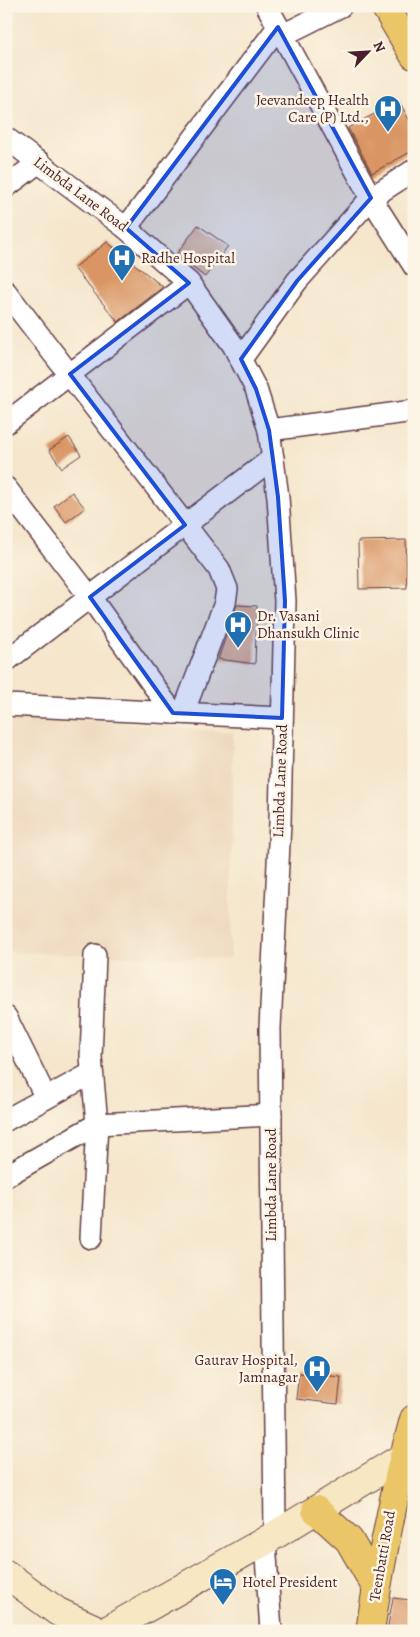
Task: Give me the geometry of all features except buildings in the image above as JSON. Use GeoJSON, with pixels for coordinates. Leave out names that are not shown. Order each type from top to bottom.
{"type":"FeatureCollection","features":[{"type":"Feature","properties":{"kind":"main road"},"geometry":{"type":"LineString","coordinates":[[385,6],[414,54]]}},
{"type":"Feature","properties":{"kind":"main road","name":"Teenbatti Road"},"geometry":{"type":"LineString","coordinates":[[370,1631],[376,1586],[404,1470],[414,1419]]}},
{"type":"Feature","properties":{"kind":"main road"},"geometry":{"type":"LineString","coordinates":[[106,1631],[316,1510],[404,1470]]}},
{"type":"Feature","properties":{"kind":"main road"},"geometry":{"type":"LineString","coordinates":[[316,1510],[349,1540],[376,1586]]}},
{"type":"Feature","properties":{"kind":"main road"},"geometry":{"type":"LineString","coordinates":[[6,1574],[58,1612],[100,1631]]}},
{"type":"Feature","properties":{"kind":"street"},"geometry":{"type":"LineString","coordinates":[[267,6],[370,198],[414,266]]}},
{"type":"Feature","properties":{"kind":"street"},"geometry":{"type":"LineString","coordinates":[[280,30],[293,30],[341,6]]}},
{"type":"Feature","properties":{"kind":"street"},"geometry":{"type":"LineString","coordinates":[[126,228],[280,30]]}},
{"type":"Feature","properties":{"kind":"street","name":"Limbda Lane Road"},"geometry":{"type":"LineString","coordinates":[[6,138],[126,228],[189,283],[208,307],[241,359],[256,389],[269,430],[278,496],[284,601],[280,823],[273,945],[271,1115],[271,1631]]}},
{"type":"Feature","properties":{"kind":"street"},"geometry":{"type":"LineString","coordinates":[[6,187],[39,162]]}},
{"type":"Feature","properties":{"kind":"street"},"geometry":{"type":"LineString","coordinates":[[241,359],[297,281],[370,198],[414,170]]}},
{"type":"Feature","properties":{"kind":"street"},"geometry":{"type":"LineString","coordinates":[[6,423],[189,283]]}},
{"type":"Feature","properties":{"kind":"street"},"geometry":{"type":"LineString","coordinates":[[6,292],[219,569],[227,589],[225,603],[178,713]]}},
{"type":"Feature","properties":{"kind":"street"},"geometry":{"type":"LineString","coordinates":[[269,430],[414,411]]}},
{"type":"Feature","properties":{"kind":"street"},"geometry":{"type":"LineString","coordinates":[[6,661],[273,458]]}},
{"type":"Feature","properties":{"kind":"street"},"geometry":{"type":"LineString","coordinates":[[6,488],[178,713]]}},
{"type":"Feature","properties":{"kind":"street"},"geometry":{"type":"LineString","coordinates":[[6,705],[282,718]]}},
{"type":"Feature","properties":{"kind":"street"},"geometry":{"type":"LineString","coordinates":[[91,1238],[96,1124],[92,1073],[95,955]]}},
{"type":"Feature","properties":{"kind":"street"},"geometry":{"type":"LineString","coordinates":[[6,1017],[46,1098]]}},
{"type":"Feature","properties":{"kind":"street"},"geometry":{"type":"LineString","coordinates":[[6,1120],[92,1073]]}},
{"type":"Feature","properties":{"kind":"street"},"geometry":{"type":"LineString","coordinates":[[6,1176],[96,1124],[271,1115]]}},
{"type":"Feature","properties":{"kind":"highlighted area"},"geometry":{"type":"Polygon","coordinates":[[[278,27],[371,198],[297,281],[241,359],[256,389],[269,430],[278,497],[285,601],[282,718],[173,713],[90,597],[185,525],[70,374],[189,283],[126,228],[278,27]]]}},
{"type":"Feature","properties":{"kind":"shaded area"},"geometry":{"type":"Polygon","coordinates":[[[6,713],[233,732],[230,959],[6,952],[6,713]]]}},
{"type":"Feature","properties":{"kind":"place","name":"Jeevandeep Health Care (P) Ltd.,"},"geometry":{"type":"Point","coordinates":[388,133]}},
{"type":"Feature","properties":{"kind":"place","name":"Radhe Hospital"},"geometry":{"type":"Point","coordinates":[122,282]}},
{"type":"Feature","properties":{"kind":"place","name":"Dr. Vasani Dhansukh Clinic"},"geometry":{"type":"Point","coordinates":[238,649]}},
{"type":"Feature","properties":{"kind":"place","name":"Gaurav Hospital, Jamnagar"},"geometry":{"type":"Point","coordinates":[317,1393]}},
{"type":"Feature","properties":{"kind":"place","name":"Hotel President"},"geometry":{"type":"Point","coordinates":[223,1606]}}]}
